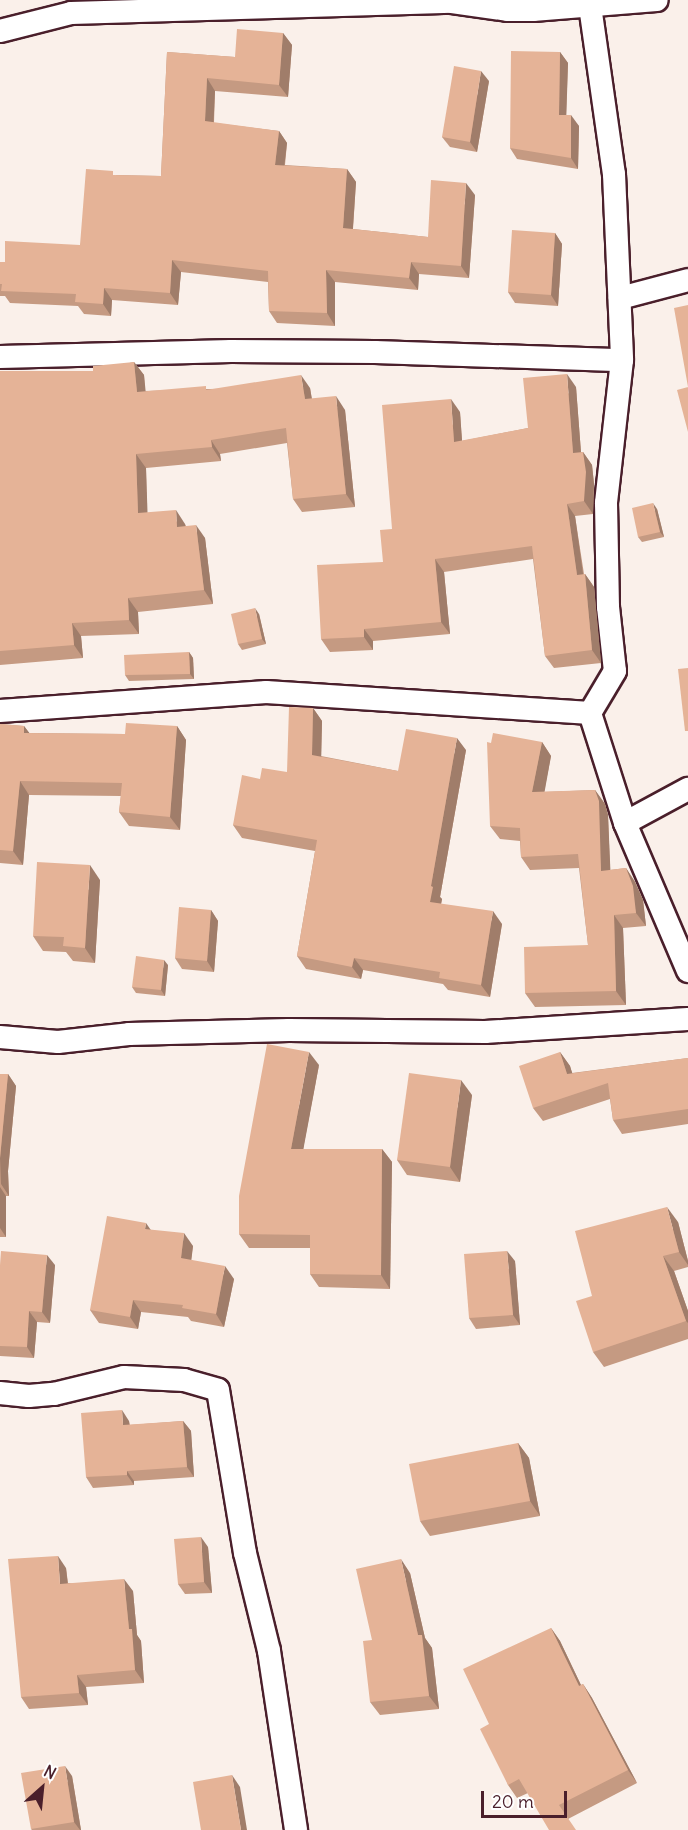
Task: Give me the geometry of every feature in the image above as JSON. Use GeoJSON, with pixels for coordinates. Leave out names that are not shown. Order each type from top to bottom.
{"type":"FeatureCollection","features":[{"type":"Feature","properties":{"kind":"street"},"geometry":{"type":"LineString","coordinates":[[0,31],[71,13],[452,1],[508,10],[657,0]]}},
{"type":"Feature","properties":{"kind":"street"},"geometry":{"type":"LineString","coordinates":[[590,6],[614,174],[622,360],[606,503],[608,607],[615,671],[590,713],[625,823],[688,971]]}},
{"type":"Feature","properties":{"kind":"street"},"geometry":{"type":"LineString","coordinates":[[620,298],[688,280]]}},
{"type":"Feature","properties":{"kind":"street"},"geometry":{"type":"LineString","coordinates":[[0,357],[231,351],[375,352],[622,360]]}},
{"type":"Feature","properties":{"kind":"street"},"geometry":{"type":"LineString","coordinates":[[0,711],[266,692],[590,713]]}},
{"type":"Feature","properties":{"kind":"street"},"geometry":{"type":"LineString","coordinates":[[625,823],[688,789]]}},
{"type":"Feature","properties":{"kind":"street"},"geometry":{"type":"LineString","coordinates":[[0,1036],[58,1042],[129,1034],[485,1032],[688,1020]]}},
{"type":"Feature","properties":{"kind":"street"},"geometry":{"type":"LineString","coordinates":[[0,1393],[29,1396],[54,1394],[124,1377],[184,1380],[218,1390],[245,1552],[269,1651],[296,1830]]}},
{"type":"Feature","properties":{"kind":"building"},"geometry":{"type":"Polygon","coordinates":[[[237,29],[283,33],[279,85],[207,78],[205,121],[279,131],[275,165],[347,169],[343,228],[428,237],[431,180],[466,183],[461,266],[411,262],[409,278],[326,270],[327,313],[269,311],[268,271],[172,260],[170,293],[104,288],[103,304],[75,302],[76,294],[1,291],[0,262],[5,262],[5,241],[80,245],[86,169],[113,171],[113,175],[161,176],[167,52],[235,57],[237,29]]]}},
{"type":"Feature","properties":{"kind":"building"},"geometry":{"type":"Polygon","coordinates":[[[511,51],[560,52],[559,115],[571,115],[571,158],[510,148],[511,51]]]}},
{"type":"Feature","properties":{"kind":"building"},"geometry":{"type":"Polygon","coordinates":[[[454,66],[481,71],[470,142],[442,137],[454,66]]]}},
{"type":"Feature","properties":{"kind":"building"},"geometry":{"type":"Polygon","coordinates":[[[512,230],[555,233],[551,295],[508,292],[512,230]]]}},
{"type":"Feature","properties":{"kind":"building"},"geometry":{"type":"Polygon","coordinates":[[[688,305],[688,387],[674,308],[688,305]]]}},
{"type":"Feature","properties":{"kind":"building"},"geometry":{"type":"Polygon","coordinates":[[[134,362],[137,392],[206,386],[206,390],[301,375],[305,399],[336,396],[346,494],[293,499],[286,428],[211,440],[212,447],[136,454],[138,513],[176,510],[177,527],[196,525],[204,590],[128,598],[129,620],[72,623],[74,645],[0,651],[0,371],[93,371],[93,366],[134,362]]]}},
{"type":"Feature","properties":{"kind":"building"},"geometry":{"type":"Polygon","coordinates":[[[567,374],[573,453],[583,452],[586,472],[584,501],[567,504],[577,575],[585,574],[592,650],[545,656],[532,546],[435,559],[441,622],[364,629],[364,637],[321,639],[317,565],[383,562],[380,530],[392,529],[382,405],[451,399],[454,442],[528,428],[523,378],[567,374]]]}},
{"type":"Feature","properties":{"kind":"building"},"geometry":{"type":"Polygon","coordinates":[[[688,387],[688,432],[677,390],[688,387]]]}},
{"type":"Feature","properties":{"kind":"building"},"geometry":{"type":"Polygon","coordinates":[[[653,503],[660,532],[638,537],[632,508],[653,503]]]}},
{"type":"Feature","properties":{"kind":"building"},"geometry":{"type":"Polygon","coordinates":[[[255,608],[262,639],[238,644],[231,614],[255,608]]]}},
{"type":"Feature","properties":{"kind":"building"},"geometry":{"type":"Polygon","coordinates":[[[189,652],[190,674],[125,675],[124,655],[189,652]]]}},
{"type":"Feature","properties":{"kind":"building"},"geometry":{"type":"Polygon","coordinates":[[[688,668],[688,731],[685,731],[678,669],[688,668]]]}},
{"type":"Feature","properties":{"kind":"building"},"geometry":{"type":"Polygon","coordinates":[[[289,707],[313,708],[312,755],[398,771],[406,729],[457,738],[430,902],[493,911],[481,985],[439,978],[440,972],[354,958],[352,967],[297,956],[317,840],[233,825],[242,775],[260,779],[262,768],[287,772],[289,707]]]}},
{"type":"Feature","properties":{"kind":"building"},"geometry":{"type":"Polygon","coordinates":[[[126,723],[177,726],[170,817],[119,812],[122,783],[20,781],[13,851],[0,850],[0,724],[24,726],[24,733],[125,734],[126,723]]]}},
{"type":"Feature","properties":{"kind":"building"},"geometry":{"type":"Polygon","coordinates":[[[493,733],[542,742],[532,792],[595,790],[599,801],[601,871],[626,868],[633,886],[636,913],[614,915],[616,991],[525,993],[524,947],[588,945],[578,854],[521,857],[520,828],[490,826],[487,742],[491,743],[493,733]]]}},
{"type":"Feature","properties":{"kind":"building"},"geometry":{"type":"Polygon","coordinates":[[[37,862],[90,865],[85,948],[63,946],[64,937],[33,936],[37,862]]]}},
{"type":"Feature","properties":{"kind":"building"},"geometry":{"type":"Polygon","coordinates":[[[179,907],[211,910],[207,961],[175,958],[179,907]]]}},
{"type":"Feature","properties":{"kind":"building"},"geometry":{"type":"Polygon","coordinates":[[[136,956],[164,960],[161,990],[132,987],[136,956]]]}},
{"type":"Feature","properties":{"kind":"building"},"geometry":{"type":"Polygon","coordinates":[[[267,1044],[309,1052],[291,1149],[382,1149],[381,1275],[310,1274],[310,1235],[239,1234],[239,1196],[267,1044]]]}},
{"type":"Feature","properties":{"kind":"building"},"geometry":{"type":"Polygon","coordinates":[[[560,1052],[567,1074],[688,1058],[688,1109],[613,1120],[608,1083],[533,1108],[519,1066],[560,1052]]]}},
{"type":"Feature","properties":{"kind":"building"},"geometry":{"type":"Polygon","coordinates":[[[409,1073],[461,1080],[450,1167],[397,1160],[409,1073]]]}},
{"type":"Feature","properties":{"kind":"building"},"geometry":{"type":"Polygon","coordinates":[[[0,1074],[8,1074],[0,1158],[0,1074]]]}},
{"type":"Feature","properties":{"kind":"building"},"geometry":{"type":"Polygon","coordinates":[[[667,1207],[679,1252],[663,1256],[686,1321],[593,1352],[576,1301],[592,1296],[575,1231],[667,1207]]]}},
{"type":"Feature","properties":{"kind":"building"},"geometry":{"type":"Polygon","coordinates":[[[107,1216],[146,1223],[145,1229],[184,1233],[181,1258],[225,1266],[216,1314],[182,1308],[183,1305],[133,1300],[130,1317],[90,1310],[107,1216]]]}},
{"type":"Feature","properties":{"kind":"building"},"geometry":{"type":"Polygon","coordinates":[[[1,1251],[47,1255],[42,1312],[29,1311],[27,1347],[0,1346],[1,1251]]]}},
{"type":"Feature","properties":{"kind":"building"},"geometry":{"type":"Polygon","coordinates":[[[507,1251],[513,1315],[469,1318],[464,1254],[507,1251]]]}},
{"type":"Feature","properties":{"kind":"building"},"geometry":{"type":"Polygon","coordinates":[[[122,1410],[123,1425],[183,1421],[187,1467],[127,1471],[127,1475],[86,1477],[81,1413],[122,1410]]]}},
{"type":"Feature","properties":{"kind":"building"},"geometry":{"type":"Polygon","coordinates":[[[518,1443],[530,1501],[420,1521],[409,1464],[518,1443]]]}},
{"type":"Feature","properties":{"kind":"building"},"geometry":{"type":"Polygon","coordinates":[[[201,1537],[204,1582],[178,1584],[174,1539],[201,1537]]]}},
{"type":"Feature","properties":{"kind":"building"},"geometry":{"type":"Polygon","coordinates":[[[58,1556],[60,1584],[124,1579],[129,1629],[132,1629],[135,1670],[77,1675],[79,1693],[21,1697],[8,1559],[58,1556]]]}},
{"type":"Feature","properties":{"kind":"building"},"geometry":{"type":"Polygon","coordinates":[[[401,1559],[418,1635],[422,1635],[429,1696],[370,1702],[363,1641],[372,1640],[356,1569],[401,1559]]]}},
{"type":"Feature","properties":{"kind":"building"},"geometry":{"type":"Polygon","coordinates":[[[551,1628],[579,1686],[583,1684],[628,1770],[559,1805],[576,1830],[549,1830],[519,1779],[508,1785],[480,1729],[489,1724],[463,1669],[551,1628]]]}},
{"type":"Feature","properties":{"kind":"building"},"geometry":{"type":"Polygon","coordinates":[[[65,1766],[74,1822],[31,1829],[21,1773],[65,1766]]]}},
{"type":"Feature","properties":{"kind":"building"},"geometry":{"type":"Polygon","coordinates":[[[232,1775],[241,1830],[201,1830],[193,1782],[232,1775]]]}}]}
